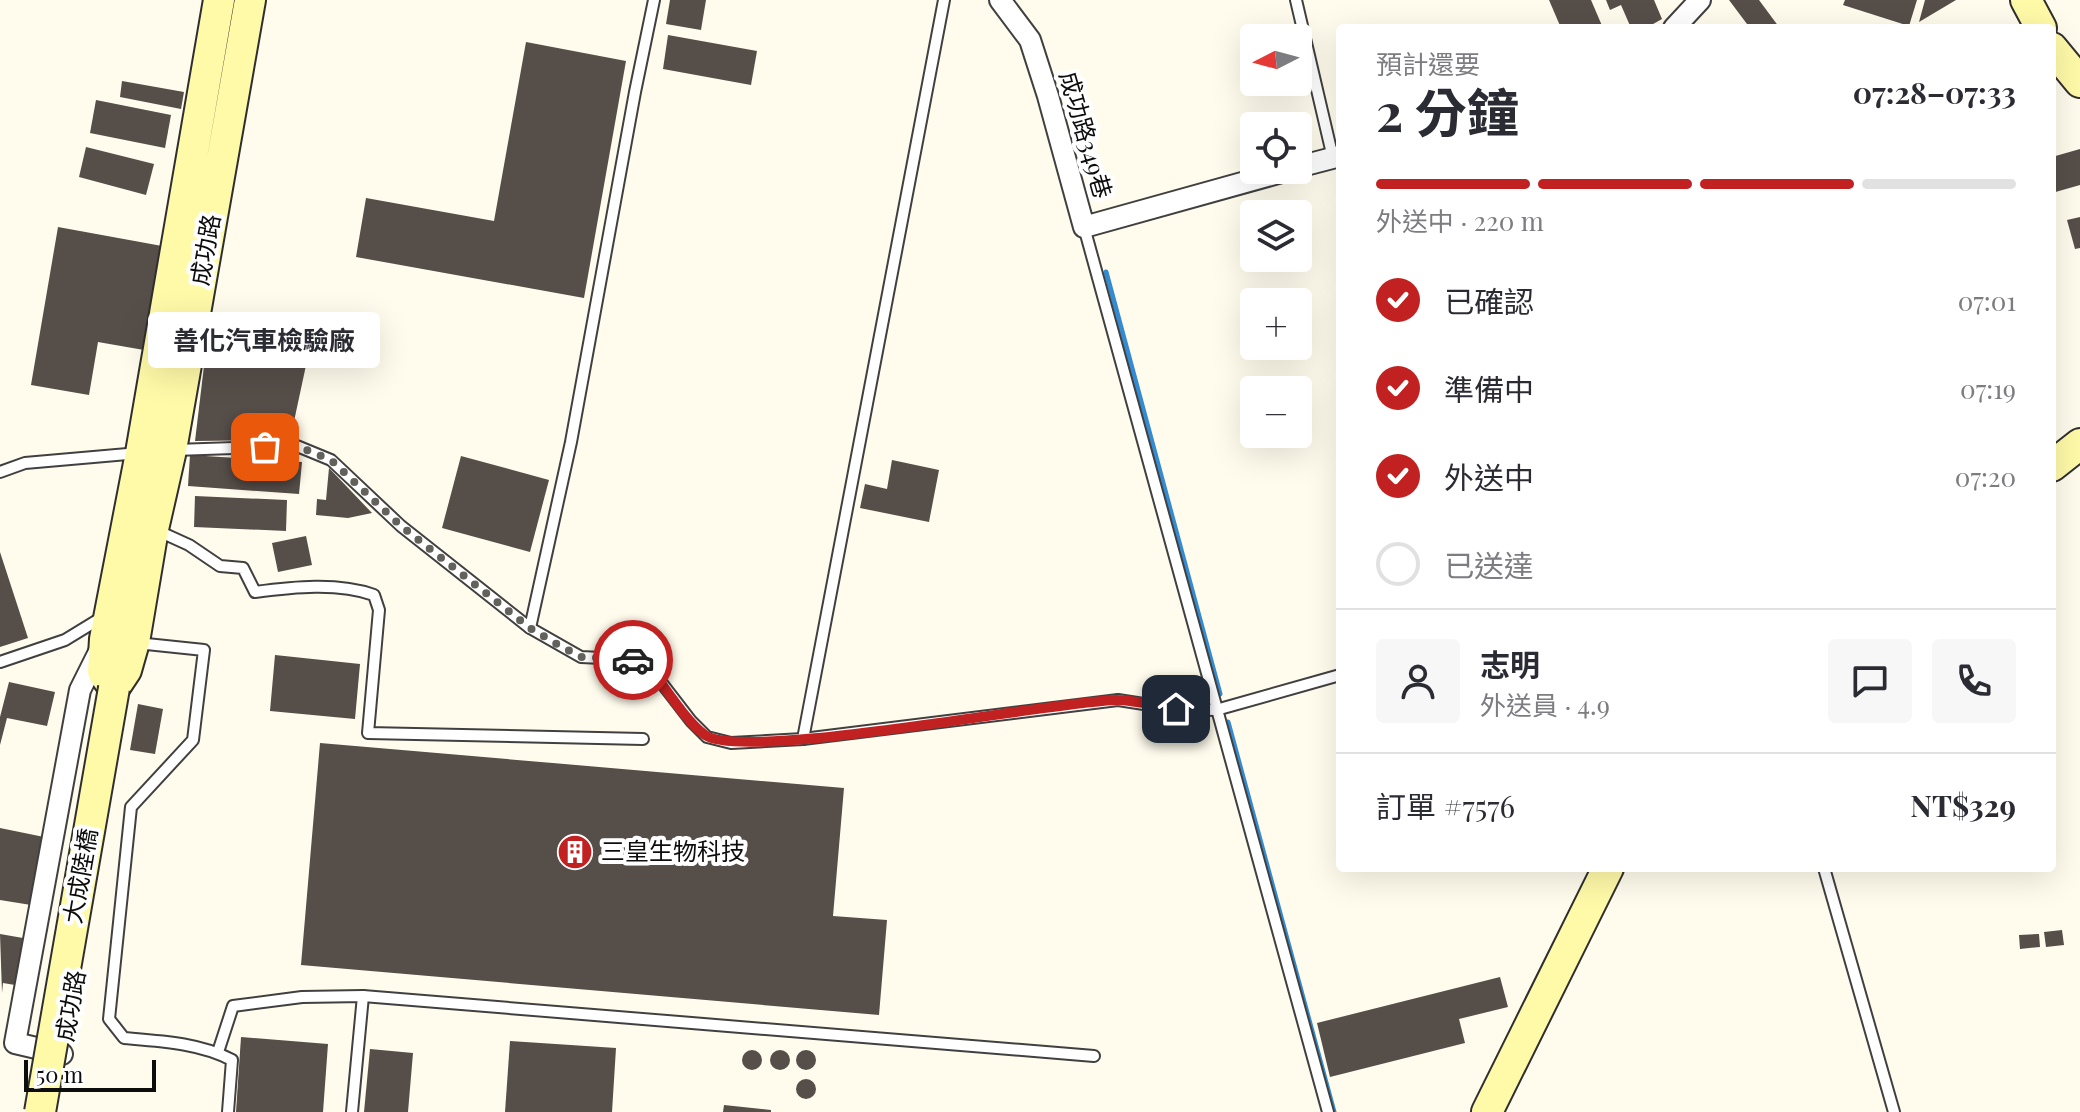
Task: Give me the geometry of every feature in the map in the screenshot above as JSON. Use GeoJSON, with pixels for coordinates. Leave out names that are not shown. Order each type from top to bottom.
{"type":"FeatureCollection","features":[{"type":"Feature","properties":{"kind":"main road","name":"成功路"},"geometry":{"type":"LineString","coordinates":[[116,631],[153,529],[156,451],[219,0]]}},
{"type":"Feature","properties":{"kind":"main road","name":"成功路"},"geometry":{"type":"LineString","coordinates":[[114,688],[126,670],[116,631],[250,0]]}},
{"type":"Feature","properties":{"kind":"main road"},"geometry":{"type":"LineString","coordinates":[[2026,0],[2039,24]]}},
{"type":"Feature","properties":{"kind":"main road"},"geometry":{"type":"LineString","coordinates":[[2056,53],[2080,82]]}},
{"type":"Feature","properties":{"kind":"main road"},"geometry":{"type":"LineString","coordinates":[[2056,463],[2080,444]]}},
{"type":"Feature","properties":{"kind":"main road","name":"大成陸橋"},"geometry":{"type":"LineString","coordinates":[[40,1112],[114,688]]}},
{"type":"Feature","properties":{"kind":"main road"},"geometry":{"type":"LineString","coordinates":[[1487,1112],[1606,872]]}},
{"type":"Feature","properties":{"kind":"street","name":"成功路349巷"},"geometry":{"type":"LineString","coordinates":[[1000,0],[1021,25],[1037,59],[1084,227],[1240,184]]}},
{"type":"Feature","properties":{"kind":"street"},"geometry":{"type":"LineString","coordinates":[[1678,24],[1700,0]]}},
{"type":"Feature","properties":{"kind":"street"},"geometry":{"type":"LineString","coordinates":[[1312,163],[1336,157]]}},
{"type":"Feature","properties":{"kind":"street","name":"成功路"},"geometry":{"type":"LineString","coordinates":[[116,631],[128,693],[62,1054],[8,1040],[80,690],[116,631]]}},
{"type":"Feature","properties":{"kind":"lane"},"geometry":{"type":"LineString","coordinates":[[530,628],[571,442],[654,0]]}},
{"type":"Feature","properties":{"kind":"lane"},"geometry":{"type":"LineString","coordinates":[[803,739],[944,0]]}},
{"type":"Feature","properties":{"kind":"lane"},"geometry":{"type":"LineString","coordinates":[[1296,0],[1336,153]]}},
{"type":"Feature","properties":{"kind":"lane"},"geometry":{"type":"LineString","coordinates":[[1084,227],[1328,1112]]}},
{"type":"Feature","properties":{"kind":"lane"},"geometry":{"type":"LineString","coordinates":[[0,472],[25,463],[156,451],[297,446],[331,460],[401,526],[530,628],[581,657],[644,660],[707,737],[731,743],[803,739],[1118,700],[1176,709],[1216,710],[1336,676]]}},
{"type":"Feature","properties":{"kind":"lane"},"geometry":{"type":"LineString","coordinates":[[153,529],[189,545],[220,566],[243,568],[255,592],[286,588],[357,589],[374,595],[379,610],[368,733],[643,739]]}},
{"type":"Feature","properties":{"kind":"lane"},"geometry":{"type":"LineString","coordinates":[[0,662],[65,640],[116,631],[204,650],[193,740],[131,807],[109,1019],[124,1038],[218,1052],[232,1060],[228,1112]]}},
{"type":"Feature","properties":{"kind":"lane"},"geometry":{"type":"LineString","coordinates":[[1825,872],[1894,1112]]}},
{"type":"Feature","properties":{"kind":"lane"},"geometry":{"type":"LineString","coordinates":[[218,1052],[233,1006],[302,997],[363,996],[1094,1056]]}},
{"type":"Feature","properties":{"kind":"lane"},"geometry":{"type":"LineString","coordinates":[[352,1112],[363,996]]}},
{"type":"Feature","properties":{"kind":"building"},"geometry":{"type":"Polygon","coordinates":[[[670,0],[706,0],[701,30],[666,24],[670,0]]]}},
{"type":"Feature","properties":{"kind":"building"},"geometry":{"type":"Polygon","coordinates":[[[1549,0],[1591,0],[1601,24],[1559,24],[1549,0]]]}},
{"type":"Feature","properties":{"kind":"building"},"geometry":{"type":"Polygon","coordinates":[[[1606,0],[1654,0],[1662,19],[1653,24],[1629,24],[1621,5],[1610,10],[1606,0]]]}},
{"type":"Feature","properties":{"kind":"building"},"geometry":{"type":"Polygon","coordinates":[[[1729,0],[1759,0],[1777,24],[1747,24],[1729,0]]]}},
{"type":"Feature","properties":{"kind":"building"},"geometry":{"type":"Polygon","coordinates":[[[1845,0],[1917,0],[1910,24],[1843,5],[1845,0]]]}},
{"type":"Feature","properties":{"kind":"building"},"geometry":{"type":"Polygon","coordinates":[[[1925,0],[1956,0],[1919,22],[1925,0]]]}},
{"type":"Feature","properties":{"kind":"building"},"geometry":{"type":"Polygon","coordinates":[[[668,35],[757,51],[751,85],[663,69],[668,35]]]}},
{"type":"Feature","properties":{"kind":"building"},"geometry":{"type":"Polygon","coordinates":[[[526,42],[626,61],[584,298],[356,257],[366,198],[494,221],[526,42]]]}},
{"type":"Feature","properties":{"kind":"building"},"geometry":{"type":"Polygon","coordinates":[[[122,81],[184,92],[181,109],[120,97],[122,81]]]}},
{"type":"Feature","properties":{"kind":"building"},"geometry":{"type":"Polygon","coordinates":[[[96,100],[171,115],[165,148],[90,133],[96,100]]]}},
{"type":"Feature","properties":{"kind":"building"},"geometry":{"type":"Polygon","coordinates":[[[86,147],[154,164],[146,195],[79,177],[86,147]]]}},
{"type":"Feature","properties":{"kind":"building"},"geometry":{"type":"Polygon","coordinates":[[[2080,149],[2080,185],[2056,192],[2056,156],[2080,149]]]}},
{"type":"Feature","properties":{"kind":"building"},"geometry":{"type":"Polygon","coordinates":[[[2080,217],[2080,248],[2075,249],[2067,220],[2080,217]]]}},
{"type":"Feature","properties":{"kind":"building"},"geometry":{"type":"Polygon","coordinates":[[[58,227],[162,246],[144,350],[98,342],[89,395],[31,385],[58,227]]]}},
{"type":"Feature","properties":{"kind":"building"},"geometry":{"type":"Polygon","coordinates":[[[207,341],[308,356],[290,440],[195,441],[207,341]]]}},
{"type":"Feature","properties":{"kind":"building"},"geometry":{"type":"Polygon","coordinates":[[[190,455],[302,462],[299,494],[188,486],[190,455]]]}},
{"type":"Feature","properties":{"kind":"building"},"geometry":{"type":"Polygon","coordinates":[[[461,456],[549,480],[530,552],[442,528],[461,456]]]}},
{"type":"Feature","properties":{"kind":"building"},"geometry":{"type":"Polygon","coordinates":[[[892,460],[939,470],[929,522],[860,508],[865,484],[887,489],[892,460]]]}},
{"type":"Feature","properties":{"kind":"building"},"geometry":{"type":"Polygon","coordinates":[[[329,468],[372,513],[348,518],[316,515],[317,499],[326,500],[329,468]]]}},
{"type":"Feature","properties":{"kind":"building"},"geometry":{"type":"Polygon","coordinates":[[[195,496],[287,500],[286,531],[194,527],[195,496]]]}},
{"type":"Feature","properties":{"kind":"building"},"geometry":{"type":"Polygon","coordinates":[[[306,536],[312,565],[278,572],[272,543],[306,536]]]}},
{"type":"Feature","properties":{"kind":"building"},"geometry":{"type":"Polygon","coordinates":[[[0,552],[28,638],[0,647],[0,552]]]}},
{"type":"Feature","properties":{"kind":"building"},"geometry":{"type":"Polygon","coordinates":[[[275,655],[360,664],[355,719],[270,711],[275,655]]]}},
{"type":"Feature","properties":{"kind":"building"},"geometry":{"type":"Polygon","coordinates":[[[9,682],[55,692],[47,726],[7,718],[0,745],[0,717],[9,682]]]}},
{"type":"Feature","properties":{"kind":"building"},"geometry":{"type":"Polygon","coordinates":[[[138,704],[163,709],[155,754],[130,750],[138,704]]]}},
{"type":"Feature","properties":{"kind":"building","name":"三皇生物科技"},"geometry":{"type":"Polygon","coordinates":[[[320,743],[844,788],[833,916],[887,920],[879,1015],[301,965],[320,743]]]}},
{"type":"Feature","properties":{"kind":"building"},"geometry":{"type":"Polygon","coordinates":[[[0,828],[44,837],[31,905],[0,900],[0,828]]]}},
{"type":"Feature","properties":{"kind":"building"},"geometry":{"type":"Polygon","coordinates":[[[2062,930],[2064,945],[2046,947],[2044,932],[2062,930]]]}},
{"type":"Feature","properties":{"kind":"building"},"geometry":{"type":"Polygon","coordinates":[[[0,934],[23,938],[15,985],[3,983],[2,993],[0,934]]]}},
{"type":"Feature","properties":{"kind":"building"},"geometry":{"type":"Polygon","coordinates":[[[2039,934],[2040,947],[2020,949],[2019,935],[2039,934]]]}},
{"type":"Feature","properties":{"kind":"building"},"geometry":{"type":"Polygon","coordinates":[[[1500,977],[1508,1007],[1459,1019],[1465,1043],[1330,1077],[1317,1023],[1500,977]]]}},
{"type":"Feature","properties":{"kind":"building"},"geometry":{"type":"Polygon","coordinates":[[[241,1037],[328,1044],[323,1112],[236,1112],[241,1037]]]}},
{"type":"Feature","properties":{"kind":"building"},"geometry":{"type":"Polygon","coordinates":[[[510,1041],[616,1048],[612,1112],[505,1112],[510,1041]]]}},
{"type":"Feature","properties":{"kind":"building"},"geometry":{"type":"Polygon","coordinates":[[[370,1049],[413,1053],[408,1112],[364,1112],[370,1049]]]}},
{"type":"Feature","properties":{"kind":"building"},"geometry":{"type":"Polygon","coordinates":[[[752,1050],[759,1053],[762,1060],[759,1067],[752,1070],[745,1067],[742,1060],[745,1053],[752,1050]]]}},
{"type":"Feature","properties":{"kind":"building"},"geometry":{"type":"Polygon","coordinates":[[[780,1050],[787,1053],[790,1060],[787,1067],[780,1070],[773,1067],[770,1060],[773,1053],[780,1050]]]}},
{"type":"Feature","properties":{"kind":"building"},"geometry":{"type":"Polygon","coordinates":[[[806,1050],[813,1053],[816,1060],[813,1067],[806,1070],[799,1067],[796,1060],[799,1053],[806,1050]]]}},
{"type":"Feature","properties":{"kind":"building"},"geometry":{"type":"Polygon","coordinates":[[[806,1079],[813,1082],[816,1089],[813,1096],[806,1099],[799,1096],[796,1089],[799,1082],[806,1079]]]}},
{"type":"Feature","properties":{"kind":"building"},"geometry":{"type":"Polygon","coordinates":[[[724,1105],[771,1110],[771,1112],[723,1112],[724,1105]]]}},
{"type":"Feature","properties":{"kind":"waterway"},"geometry":{"type":"LineString","coordinates":[[1106,272],[1220,694]]}},
{"type":"Feature","properties":{"kind":"waterway"},"geometry":{"type":"LineString","coordinates":[[1228,722],[1334,1112]]}},
{"type":"Feature","properties":{"kind":"way so far"},"geometry":{"type":"LineString","coordinates":[[265,447],[297,446],[331,460],[401,526],[530,628],[555,643],[581,657],[633,660]]}},
{"type":"Feature","properties":{"kind":"place","name":"善化汽車檢驗廠"},"geometry":{"type":"Point","coordinates":[265,447]}},
{"type":"Feature","properties":{"kind":"place","name":"三皇生物科技"},"geometry":{"type":"Point","coordinates":[575,852]}},
{"type":"Feature","properties":{"kind":"route"},"geometry":{"type":"LineString","coordinates":[[633,660],[644,660],[707,737],[731,743],[803,739],[1118,700],[1176,709]]}}]}
